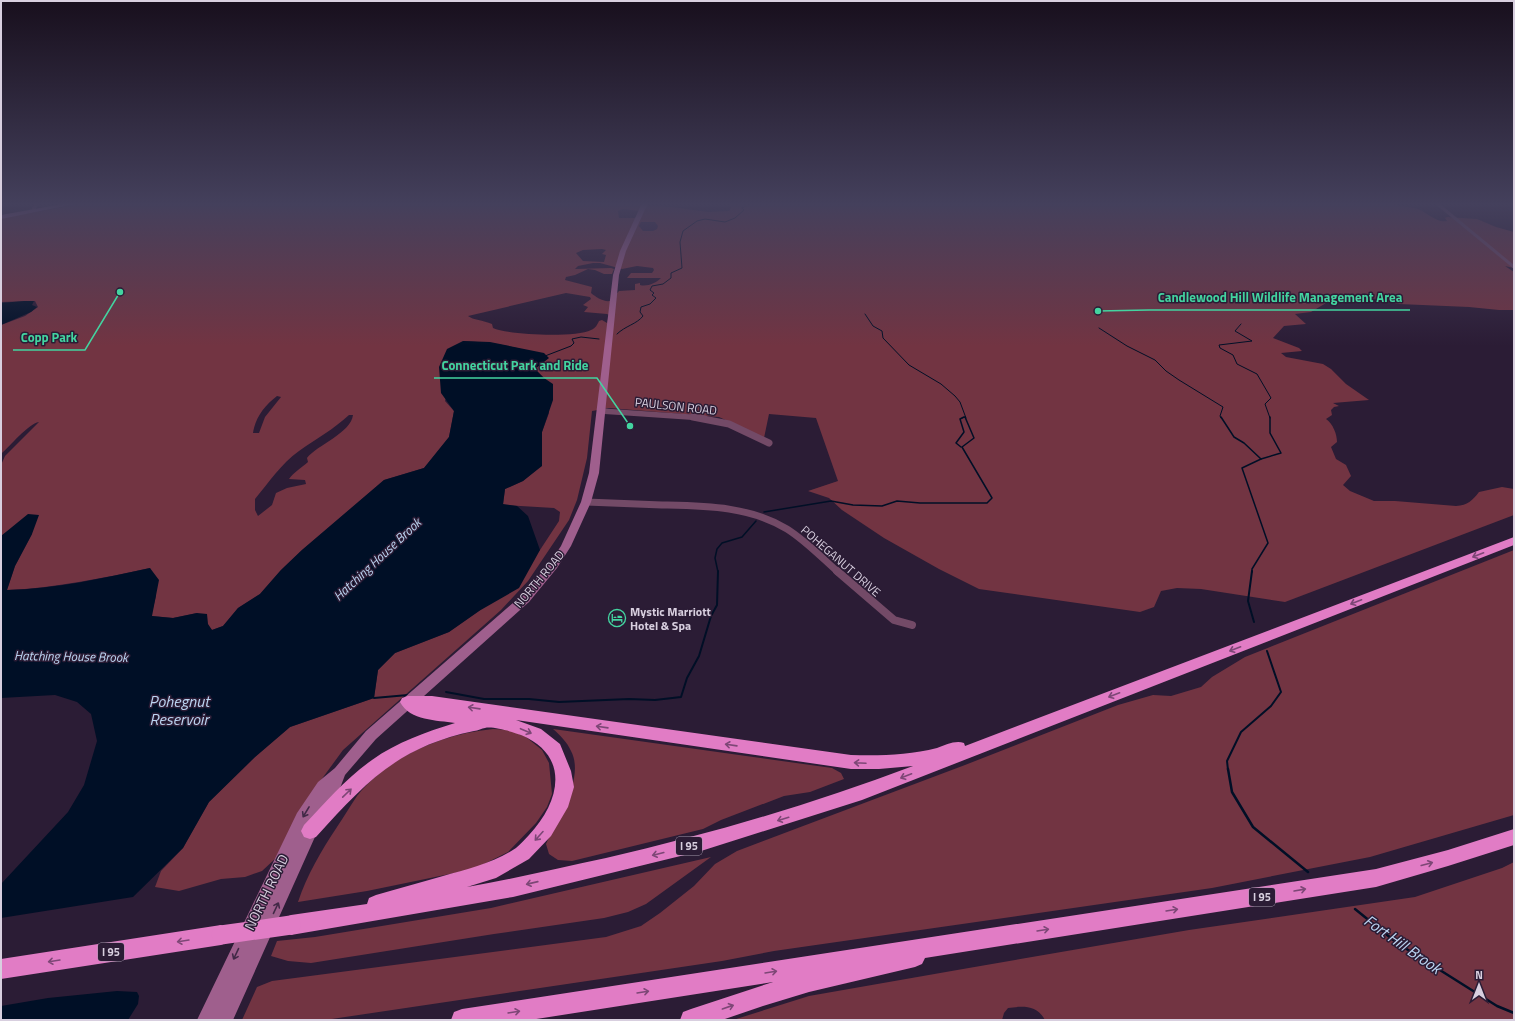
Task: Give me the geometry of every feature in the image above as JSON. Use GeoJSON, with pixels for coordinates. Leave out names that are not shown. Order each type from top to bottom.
{"type":"FeatureCollection","features":[{"type":"Feature","properties":{"kind":"highway","name":"I 95"},"geometry":{"type":"LineString","coordinates":[[1,969],[291,925],[513,888],[700,843],[862,793],[1514,541]]}},
{"type":"Feature","properties":{"kind":"highway"},"geometry":{"type":"LineString","coordinates":[[408,702],[432,702],[851,762],[880,764],[909,761],[937,755],[1073,711]]}},
{"type":"Feature","properties":{"kind":"highway"},"geometry":{"type":"LineString","coordinates":[[316,921],[446,886],[489,872],[523,853],[545,830],[559,807],[565,787],[563,771],[554,749],[534,734],[515,726],[422,712],[408,702]]}},
{"type":"Feature","properties":{"kind":"highway"},"geometry":{"type":"LineString","coordinates":[[310,831],[361,779],[387,759],[418,742],[451,730],[490,722]]}},
{"type":"Feature","properties":{"kind":"highway","name":"I 95"},"geometry":{"type":"LineString","coordinates":[[462,1020],[1376,878],[1448,858],[1514,837]]}},
{"type":"Feature","properties":{"kind":"highway"},"geometry":{"type":"LineString","coordinates":[[691,1020],[763,995],[809,982],[1005,936]]}},
{"type":"Feature","properties":{"kind":"main road","name":"NORTH ROAD"},"geometry":{"type":"LineString","coordinates":[[206,1020],[302,818],[323,786],[340,772],[371,735],[526,599],[553,566],[566,546],[586,502],[594,473],[616,274],[623,251]]}},
{"type":"Feature","properties":{"kind":"main road","name":"NORTH ROAD"},"geometry":{"type":"LineString","coordinates":[[224,1020],[310,831],[322,806],[334,787],[340,772]]}},
{"type":"Feature","properties":{"kind":"main road"},"geometry":{"type":"LineString","coordinates":[[270,884],[287,883]]}},
{"type":"Feature","properties":{"kind":"street"},"geometry":{"type":"LineString","coordinates":[[1493,251],[1514,268]]}},
{"type":"Feature","properties":{"kind":"street","name":"PAULSON ROAD"},"geometry":{"type":"LineString","coordinates":[[601,411],[702,418],[729,424],[769,443]]}},
{"type":"Feature","properties":{"kind":"street","name":"POHEGANUT DRIVE"},"geometry":{"type":"LineString","coordinates":[[586,502],[705,506],[735,510],[760,516],[786,529],[799,538],[894,620],[912,625]]}},
{"type":"Feature","properties":{"kind":"shaded area"},"geometry":{"type":"Polygon","coordinates":[[[1,251],[581,251],[576,253],[583,261],[604,262],[606,255],[602,254],[605,251],[1514,251],[1514,268],[1505,266],[1514,272],[1514,310],[1399,304],[1372,298],[1340,300],[1326,303],[1311,312],[1295,314],[1306,324],[1284,326],[1273,338],[1299,348],[1302,351],[1281,353],[1286,357],[1323,364],[1331,369],[1346,384],[1369,400],[1333,403],[1339,406],[1334,407],[1331,410],[1332,415],[1326,419],[1333,426],[1336,436],[1337,442],[1331,447],[1336,459],[1346,465],[1351,476],[1343,485],[1350,491],[1374,501],[1395,501],[1456,506],[1464,505],[1469,502],[1479,492],[1502,487],[1514,489],[1514,515],[1285,602],[1201,589],[1177,588],[1161,591],[1154,607],[1140,612],[979,589],[939,569],[884,538],[842,510],[829,498],[808,491],[838,481],[816,418],[769,414],[764,438],[719,417],[609,408],[592,411],[587,458],[577,500],[569,520],[528,581],[501,610],[343,750],[313,791],[276,858],[262,871],[245,877],[221,879],[179,891],[155,887],[161,871],[183,848],[209,802],[255,757],[290,727],[374,698],[378,670],[395,653],[449,632],[479,611],[540,550],[559,521],[560,512],[554,508],[503,505],[505,489],[523,481],[542,465],[542,432],[549,413],[544,378],[535,369],[548,358],[507,346],[463,341],[445,401],[454,411],[449,437],[424,468],[384,480],[302,550],[281,570],[260,594],[238,608],[223,626],[212,630],[197,613],[173,618],[151,616],[156,596],[150,568],[61,585],[7,590],[15,566],[32,534],[11,529],[1,536],[1,465],[5,456],[39,422],[25,431],[1,454],[1,325],[25,316],[38,307],[35,301],[1,302],[1,251]],[[600,263],[578,266],[575,269],[611,268],[614,269],[612,274],[604,274],[588,269],[566,277],[565,280],[592,287],[591,293],[605,301],[610,301],[619,291],[635,290],[635,284],[640,283],[640,285],[648,285],[661,278],[627,278],[631,273],[652,273],[654,270],[653,268],[637,266],[622,269],[600,263]],[[566,293],[468,316],[492,324],[493,328],[501,330],[527,334],[557,335],[591,330],[599,321],[602,320],[607,323],[609,315],[584,312],[588,307],[583,305],[591,299],[590,297],[566,293]],[[277,396],[268,403],[261,412],[254,427],[253,433],[259,433],[265,417],[281,397],[277,396]],[[349,415],[286,462],[255,499],[255,510],[258,516],[272,505],[276,493],[287,488],[306,484],[305,480],[289,479],[295,472],[308,462],[307,458],[312,453],[346,427],[351,421],[353,415],[349,415]]]}},
{"type":"Feature","properties":{"kind":"shaded area"},"geometry":{"type":"Polygon","coordinates":[[[1514,550],[1514,815],[1370,857],[1212,888],[774,951],[722,961],[325,1020],[242,1020],[257,987],[272,981],[606,937],[641,926],[694,886],[715,864],[737,851],[965,765],[1118,705],[1153,695],[1171,696],[1201,687],[1212,677],[1245,657],[1514,550]]]}},
{"type":"Feature","properties":{"kind":"shaded area"},"geometry":{"type":"Polygon","coordinates":[[[493,729],[510,730],[526,737],[542,750],[549,763],[552,794],[547,807],[536,823],[508,852],[474,869],[367,891],[298,902],[310,873],[325,845],[357,796],[370,782],[401,758],[419,749],[455,736],[493,729]]]}},
{"type":"Feature","properties":{"kind":"shaded area"},"geometry":{"type":"Polygon","coordinates":[[[553,729],[832,768],[841,773],[844,779],[810,792],[784,796],[721,820],[703,829],[572,861],[558,860],[549,854],[546,844],[568,798],[575,773],[571,751],[561,736],[553,729]]]}},
{"type":"Feature","properties":{"kind":"shaded area"},"geometry":{"type":"Polygon","coordinates":[[[711,857],[646,904],[628,912],[604,918],[311,963],[288,961],[271,956],[277,941],[315,937],[491,908],[711,857]]]}},
{"type":"Feature","properties":{"kind":"shaded area"},"geometry":{"type":"Polygon","coordinates":[[[1514,862],[1514,1020],[1045,1020],[1042,1015],[1034,1009],[1019,1007],[1008,1008],[1004,1013],[1002,1020],[733,1020],[809,996],[1189,930],[1415,897],[1502,868],[1514,862]]]}},
{"type":"Feature","properties":{"kind":"water"},"geometry":{"type":"Polygon","coordinates":[[[34,301],[32,305],[37,307],[31,312],[1,325],[1,303],[34,301]]]}},
{"type":"Feature","properties":{"kind":"water","name":"Pohegnut Reservoir"},"geometry":{"type":"Polygon","coordinates":[[[463,341],[490,342],[544,353],[549,358],[535,369],[553,384],[553,400],[542,432],[542,466],[523,481],[505,489],[503,504],[517,506],[528,516],[540,550],[519,588],[479,611],[449,632],[395,653],[378,670],[374,698],[290,727],[255,757],[209,802],[183,848],[133,897],[1,918],[1,884],[68,812],[84,785],[97,741],[91,714],[77,702],[55,695],[1,698],[1,536],[28,514],[39,515],[32,534],[15,566],[7,590],[43,588],[150,568],[159,580],[152,616],[173,618],[197,613],[207,614],[208,624],[212,630],[223,626],[238,608],[260,594],[281,570],[302,550],[384,480],[424,468],[449,437],[454,411],[441,393],[439,367],[447,349],[463,341]]]}},
{"type":"Feature","properties":{"kind":"water"},"geometry":{"type":"Polygon","coordinates":[[[117,991],[137,992],[139,996],[138,1004],[128,1020],[1,1020],[1,1006],[48,998],[117,991]]]}},
{"type":"Feature","properties":{"kind":"waterway","name":"Hatching House Brook"},"geometry":{"type":"LineString","coordinates":[[617,334],[638,321],[643,316],[640,312],[641,307],[650,304],[656,298],[652,295],[654,293],[650,290],[652,286],[663,284],[671,278],[671,273],[682,268],[681,251]]}},
{"type":"Feature","properties":{"kind":"waterway"},"geometry":{"type":"LineString","coordinates":[[865,314],[873,326],[882,331],[883,338],[909,365],[941,384],[955,396],[960,402],[966,418]]}},
{"type":"Feature","properties":{"kind":"waterway","name":"Fort Hill Brook"},"geometry":{"type":"LineString","coordinates":[[1241,324],[1235,331],[1252,341],[1219,345],[1220,348],[1233,355],[1237,364],[1257,374],[1271,398],[1265,404],[1270,418]]}},
{"type":"Feature","properties":{"kind":"waterway"},"geometry":{"type":"LineString","coordinates":[[1099,328],[1127,346],[1155,360],[1166,371],[1179,380],[1223,407],[1220,416],[1221,418]]}},
{"type":"Feature","properties":{"kind":"waterway","name":"Hatching House Brook"},"geometry":{"type":"LineString","coordinates":[[545,356],[571,346],[574,343],[572,339],[581,337],[599,339]]}},
{"type":"Feature","properties":{"kind":"waterway"},"geometry":{"type":"LineString","coordinates":[[764,512],[831,501],[853,505],[882,506],[897,501],[920,503],[987,503],[992,498],[962,447],[974,438],[965,417],[962,418]]}},
{"type":"Feature","properties":{"kind":"waterway"},"geometry":{"type":"LineString","coordinates":[[1221,417],[1234,437],[1244,443],[1261,459]]}},
{"type":"Feature","properties":{"kind":"waterway"},"geometry":{"type":"LineString","coordinates":[[961,447],[956,443],[964,432],[960,419],[962,418]]}},
{"type":"Feature","properties":{"kind":"waterway","name":"Fort Hill Brook"},"geometry":{"type":"LineString","coordinates":[[1261,459],[1281,453],[1270,433],[1270,418]]}},
{"type":"Feature","properties":{"kind":"waterway","name":"Fort Hill Brook"},"geometry":{"type":"LineString","coordinates":[[1252,571],[1268,543],[1242,468],[1261,459]]}},
{"type":"Feature","properties":{"kind":"waterway"},"geometry":{"type":"LineString","coordinates":[[718,572],[715,558],[717,549],[722,543],[742,537],[756,521]]}},
{"type":"Feature","properties":{"kind":"waterway","name":"Fort Hill Brook"},"geometry":{"type":"LineString","coordinates":[[1252,571],[1248,601],[1254,622]]}},
{"type":"Feature","properties":{"kind":"waterway"},"geometry":{"type":"LineString","coordinates":[[446,692],[484,699],[529,699],[559,702],[629,699],[655,700],[681,697],[687,678],[699,656],[711,616],[717,605],[718,572]]}},
{"type":"Feature","properties":{"kind":"waterway","name":"Fort Hill Brook"},"geometry":{"type":"LineString","coordinates":[[1228,770],[1227,761],[1241,732],[1271,706],[1281,692],[1267,651]]}},
{"type":"Feature","properties":{"kind":"waterway"},"geometry":{"type":"LineString","coordinates":[[374,698],[408,695]]}},
{"type":"Feature","properties":{"kind":"waterway","name":"Fort Hill Brook"},"geometry":{"type":"LineString","coordinates":[[1228,769],[1232,792],[1253,827],[1308,872]]}},
{"type":"Feature","properties":{"kind":"waterway","name":"Fort Hill Brook"},"geometry":{"type":"LineString","coordinates":[[1355,909],[1397,943],[1497,1006],[1514,1013]]}},
{"type":"Feature","properties":{"kind":"place","name":"Copp Park"},"geometry":{"type":"Point","coordinates":[120,292]}},
{"type":"Feature","properties":{"kind":"place","name":"Candlewood Hill Wildlife Management Area"},"geometry":{"type":"Point","coordinates":[1098,311]}},
{"type":"Feature","properties":{"kind":"place","name":"Connecticut Park and Ride"},"geometry":{"type":"Point","coordinates":[630,426]}},
{"type":"Feature","properties":{"kind":"place","name":"Mystic Marriott Hotel & Spa"},"geometry":{"type":"Point","coordinates":[617,618]}}]}
